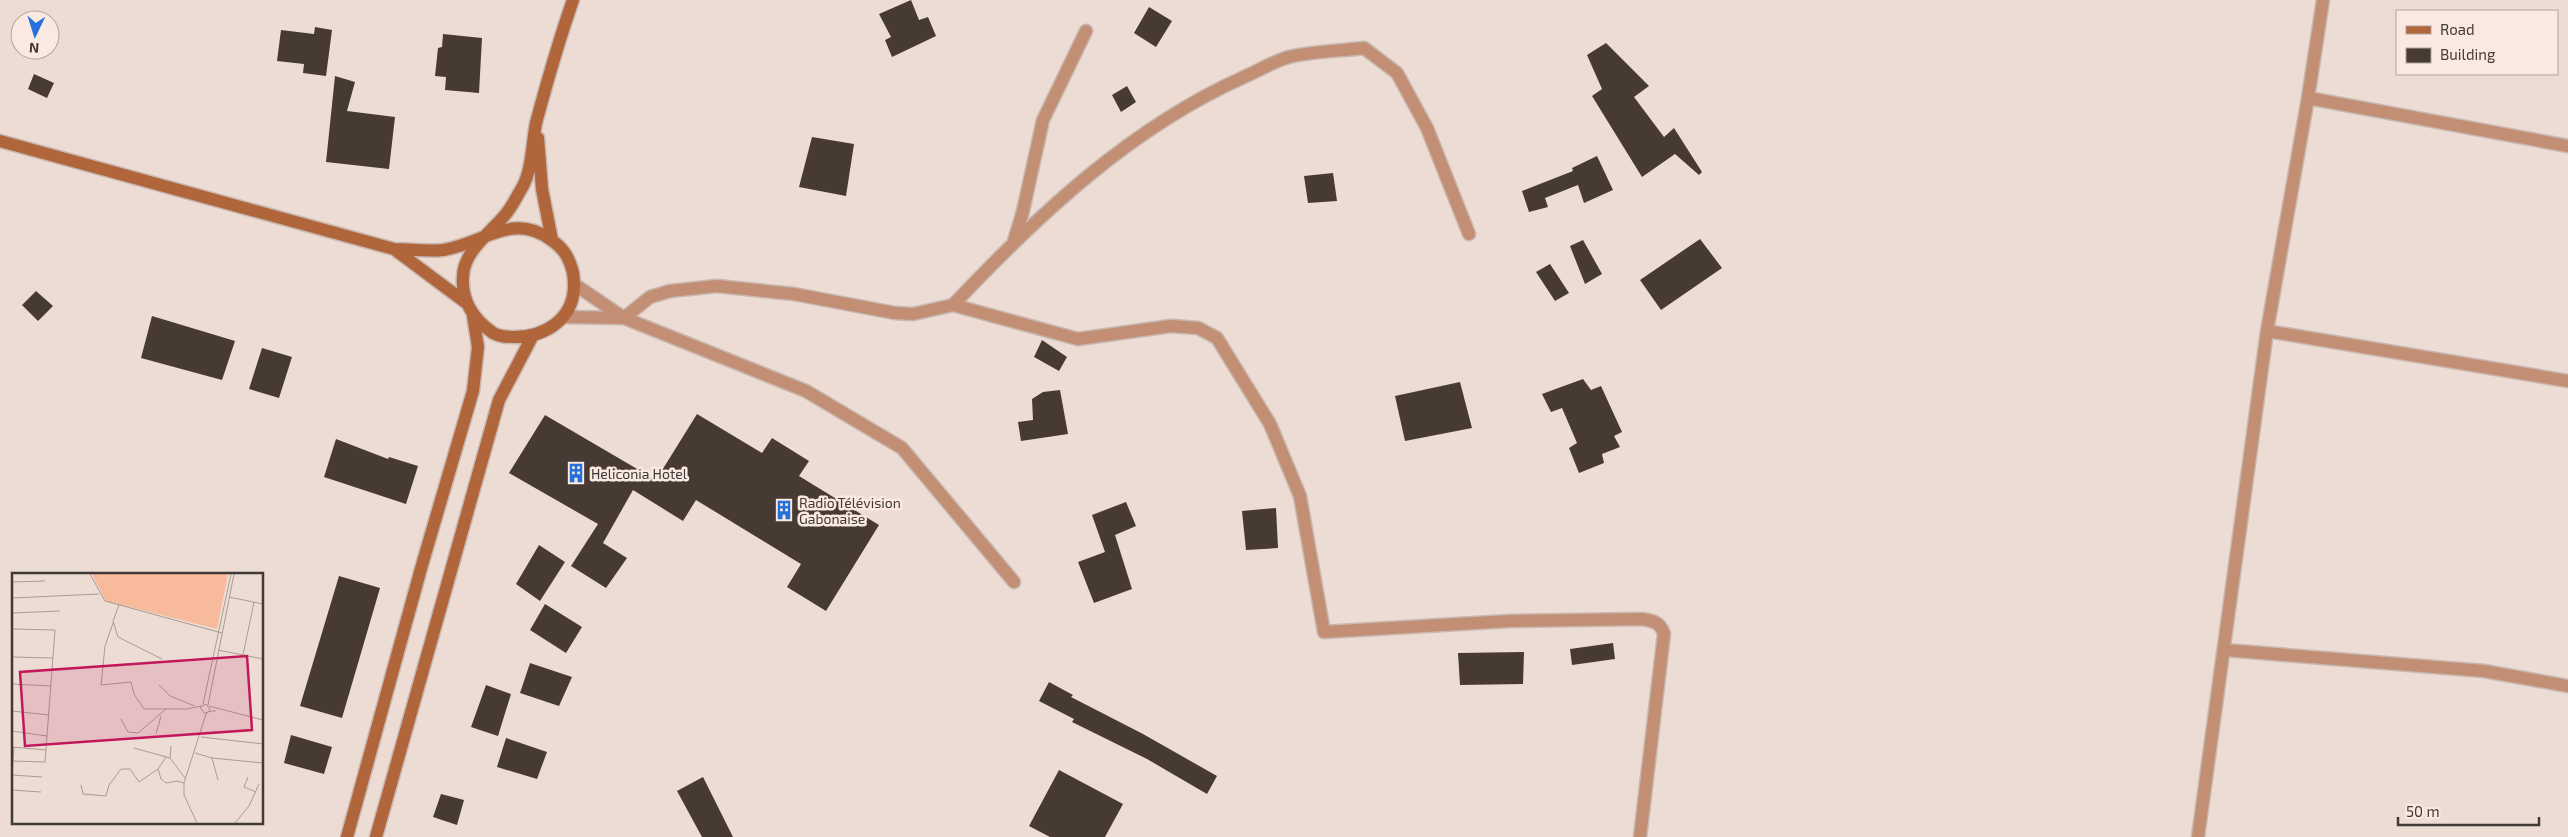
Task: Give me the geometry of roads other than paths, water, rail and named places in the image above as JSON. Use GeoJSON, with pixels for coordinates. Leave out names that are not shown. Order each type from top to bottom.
{"type":"FeatureCollection","features":[{"type":"Feature","properties":{"kind":"street"},"geometry":{"type":"LineString","coordinates":[[347,837],[422,565],[473,391],[478,347],[473,316],[466,302],[464,269],[470,254],[506,214],[524,184],[536,123],[573,0]]}},
{"type":"Feature","properties":{"kind":"street"},"geometry":{"type":"LineString","coordinates":[[2198,837],[2267,332],[2308,98],[2323,0]]}},
{"type":"Feature","properties":{"kind":"street"},"geometry":{"type":"LineString","coordinates":[[1014,241],[1024,211],[1043,120],[1086,31]]}},
{"type":"Feature","properties":{"kind":"street"},"geometry":{"type":"LineString","coordinates":[[953,305],[1014,241],[1090,175],[1147,129],[1218,88],[1288,57],[1364,48],[1397,74],[1427,128],[1469,234]]}},
{"type":"Feature","properties":{"kind":"street"},"geometry":{"type":"LineString","coordinates":[[2308,98],[2568,146]]}},
{"type":"Feature","properties":{"kind":"street"},"geometry":{"type":"LineString","coordinates":[[536,123],[542,189],[552,240]]}},
{"type":"Feature","properties":{"kind":"street"},"geometry":{"type":"LineString","coordinates":[[0,141],[394,249],[444,250],[512,228],[529,228],[552,240],[568,258],[574,284],[570,304],[563,317],[553,327],[532,337],[499,335],[473,316]]}},
{"type":"Feature","properties":{"kind":"street"},"geometry":{"type":"LineString","coordinates":[[394,249],[466,302]]}},
{"type":"Feature","properties":{"kind":"street"},"geometry":{"type":"LineString","coordinates":[[574,284],[624,318],[806,391],[902,448],[1014,582]]}},
{"type":"Feature","properties":{"kind":"street"},"geometry":{"type":"LineString","coordinates":[[563,317],[624,318],[650,297],[670,291],[716,286],[794,294],[895,313],[913,314],[953,305],[1078,339],[1171,326],[1198,328],[1217,338],[1270,424],[1300,496],[1324,632],[1509,621],[1642,619],[1661,625],[1664,634],[1640,837]]}},
{"type":"Feature","properties":{"kind":"street"},"geometry":{"type":"LineString","coordinates":[[2267,332],[2568,380]]}},
{"type":"Feature","properties":{"kind":"street"},"geometry":{"type":"LineString","coordinates":[[376,837],[499,400],[532,337]]}},
{"type":"Feature","properties":{"kind":"street"},"geometry":{"type":"LineString","coordinates":[[2225,650],[2484,671],[2568,686]]}},
{"type":"Feature","properties":{"kind":"place","name":"Heliconia Hotel"},"geometry":{"type":"Point","coordinates":[576,473]}},
{"type":"Feature","properties":{"kind":"place","name":"Radio Télévision Gabonaise"},"geometry":{"type":"Point","coordinates":[784,510]}}]}
